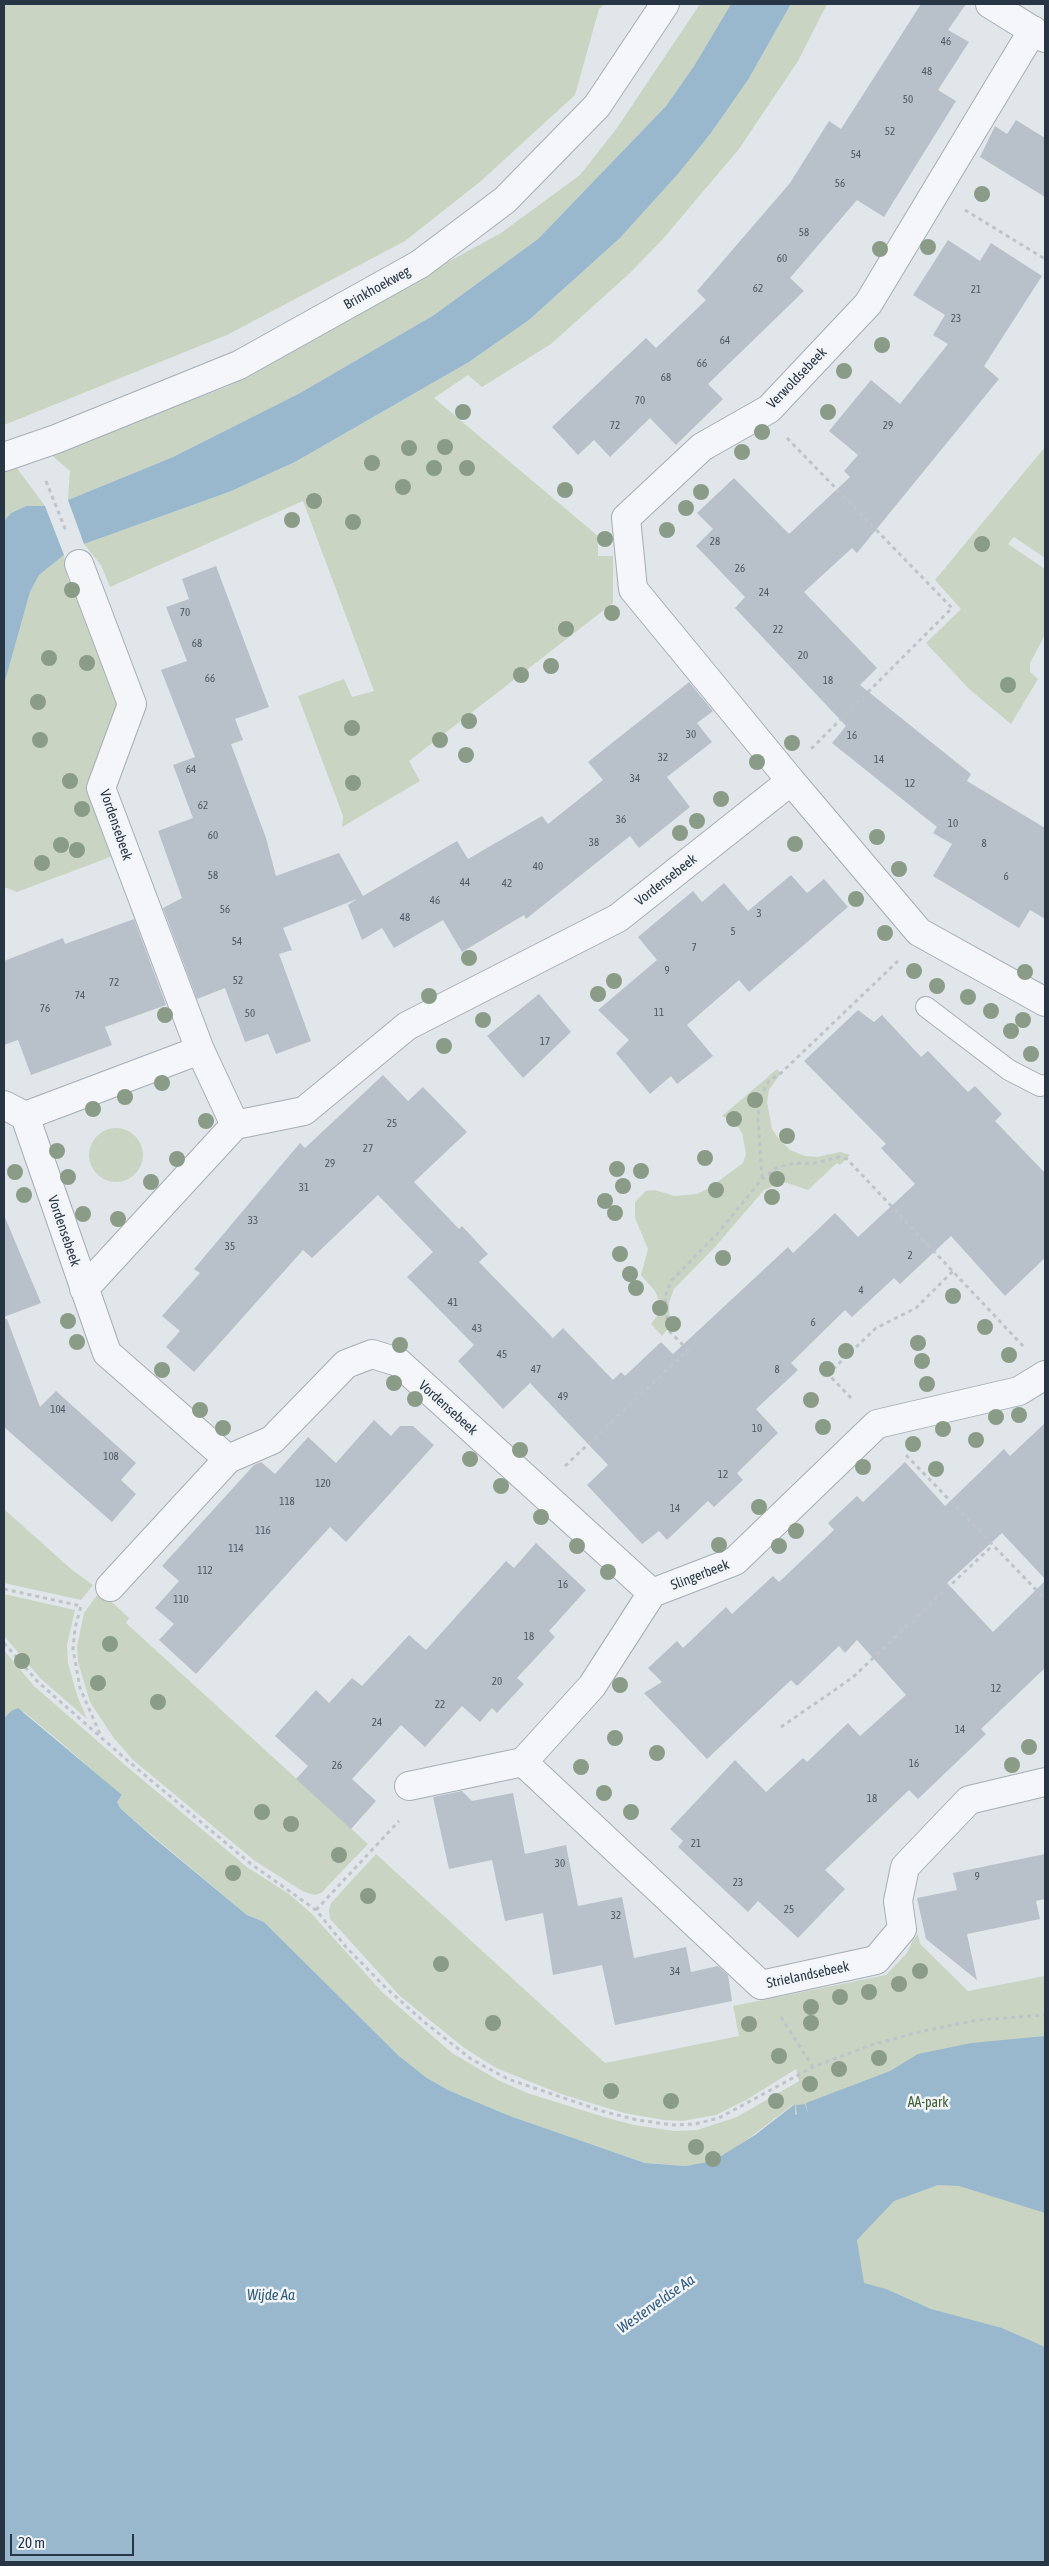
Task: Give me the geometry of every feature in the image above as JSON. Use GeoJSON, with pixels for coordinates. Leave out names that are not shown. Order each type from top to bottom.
{"type":"FeatureCollection","features":[{"type":"Feature","properties":{"kind":"street","name":"Brinkhoekweg"},"geometry":{"type":"LineString","coordinates":[[4,457],[56,439],[239,365],[420,264],[505,200],[597,106],[665,4]]}},
{"type":"Feature","properties":{"kind":"street","name":"Verwoldsebeek"},"geometry":{"type":"LineString","coordinates":[[791,781],[633,589],[626,518],[702,447],[769,409],[868,304],[935,192],[1039,34],[990,4]]}},
{"type":"Feature","properties":{"kind":"street","name":"Vordensebeek"},"geometry":{"type":"LineString","coordinates":[[79,564],[132,704],[101,788],[200,1050],[235,1125]]}},
{"type":"Feature","properties":{"kind":"street"},"geometry":{"type":"LineString","coordinates":[[791,781],[919,932],[1045,1002]]}},
{"type":"Feature","properties":{"kind":"street","name":"Vordensebeek"},"geometry":{"type":"LineString","coordinates":[[84,1290],[235,1125],[304,1111],[408,1026],[618,918],[791,781]]}},
{"type":"Feature","properties":{"kind":"street","name":"Vordensebeek"},"geometry":{"type":"LineString","coordinates":[[200,1050],[14,1110],[107,1353],[228,1459]]}},
{"type":"Feature","properties":{"kind":"street","name":"Vordensebeek"},"geometry":{"type":"LineString","coordinates":[[110,1587],[228,1459],[272,1440],[346,1364],[372,1354],[398,1362],[652,1593]]}},
{"type":"Feature","properties":{"kind":"street"},"geometry":{"type":"LineString","coordinates":[[877,1424],[1019,1391],[1045,1375]]}},
{"type":"Feature","properties":{"kind":"street","name":"Slingerbeek"},"geometry":{"type":"LineString","coordinates":[[652,1593],[735,1561],[877,1424]]}},
{"type":"Feature","properties":{"kind":"street"},"geometry":{"type":"LineString","coordinates":[[409,1786],[523,1762],[592,1686],[652,1593]]}},
{"type":"Feature","properties":{"kind":"street","name":"Strielandsebeek"},"geometry":{"type":"LineString","coordinates":[[523,1762],[761,1985],[876,1960],[902,1929],[898,1901],[905,1867],[969,1800],[1045,1782]]}},
{"type":"Feature","properties":{"kind":"lane"},"geometry":{"type":"LineString","coordinates":[[926,1008],[1009,1070],[1040,1086],[1045,1085]]}},
{"type":"Feature","properties":{"kind":"path"},"geometry":{"type":"LineString","coordinates":[[935,192],[1045,259]]}},
{"type":"Feature","properties":{"kind":"path"},"geometry":{"type":"LineString","coordinates":[[769,409],[783,434],[952,608],[814,744],[791,781]]}},
{"type":"Feature","properties":{"kind":"path"},"geometry":{"type":"LineString","coordinates":[[48,487],[79,564]]}},
{"type":"Feature","properties":{"kind":"path"},"geometry":{"type":"LineString","coordinates":[[762,1179],[758,1118],[760,1095],[769,1080],[781,1073],[895,966],[919,932]]}},
{"type":"Feature","properties":{"kind":"path"},"geometry":{"type":"LineString","coordinates":[[539,1491],[688,1350],[668,1330],[665,1297],[671,1281],[717,1234],[762,1179],[778,1167],[794,1163],[811,1164],[839,1157],[847,1158],[1025,1348]]}},
{"type":"Feature","properties":{"kind":"path"},"geometry":{"type":"LineString","coordinates":[[953,1271],[916,1308],[876,1328],[828,1374],[1045,1599]]}},
{"type":"Feature","properties":{"kind":"path"},"geometry":{"type":"LineString","coordinates":[[781,1727],[852,1678],[993,1545]]}},
{"type":"Feature","properties":{"kind":"path"},"geometry":{"type":"LineString","coordinates":[[4,1589],[82,1606],[75,1628],[73,1649],[80,1688],[101,1735]]}},
{"type":"Feature","properties":{"kind":"path"},"geometry":{"type":"LineString","coordinates":[[4,1643],[38,1682],[101,1735],[128,1761],[251,1864],[316,1910],[346,1947],[384,1986],[423,2021],[471,2059],[508,2079],[602,2111],[637,2120],[673,2125],[695,2124],[719,2118],[813,2067],[871,2046],[923,2031],[978,2020],[1045,2015]]}},
{"type":"Feature","properties":{"kind":"path"},"geometry":{"type":"LineString","coordinates":[[316,1910],[437,1780]]}},
{"type":"Feature","properties":{"kind":"path"},"geometry":{"type":"LineString","coordinates":[[761,1985],[813,2067]]}},
{"type":"Feature","properties":{"kind":"green space"},"geometry":{"type":"Polygon","coordinates":[[[4,4],[605,4],[599,9],[575,95],[481,181],[405,241],[227,335],[4,425],[4,4]]]}},
{"type":"Feature","properties":{"kind":"green space"},"geometry":{"type":"Polygon","coordinates":[[[700,4],[731,4],[694,66],[666,106],[538,239],[434,315],[300,393],[173,457],[68,500],[70,471],[49,453],[229,386],[371,304],[501,233],[580,175],[617,128],[700,4]]]}},
{"type":"Feature","properties":{"kind":"green space"},"geometry":{"type":"Polygon","coordinates":[[[791,4],[827,4],[798,61],[739,149],[662,240],[630,273],[551,344],[482,387],[468,375],[434,398],[598,536],[598,556],[613,556],[613,603],[409,761],[420,781],[342,827],[343,816],[298,696],[344,679],[352,697],[374,691],[303,501],[110,587],[101,565],[84,544],[229,492],[295,462],[469,362],[529,320],[620,238],[678,174],[711,133],[748,80],[791,4]]]}},
{"type":"Feature","properties":{"kind":"green space"},"geometry":{"type":"Polygon","coordinates":[[[1045,447],[1045,558],[1014,537],[1008,544],[1045,569],[1045,635],[1030,663],[1030,672],[1038,679],[1011,724],[969,689],[926,643],[961,609],[935,580],[1045,447]]]}},
{"type":"Feature","properties":{"kind":"green space"},"geometry":{"type":"Polygon","coordinates":[[[16,467],[45,506],[26,506],[11,513],[4,521],[4,472],[16,467]]]}},
{"type":"Feature","properties":{"kind":"green space"},"geometry":{"type":"Polygon","coordinates":[[[64,555],[68,580],[78,584],[121,699],[87,788],[113,856],[17,892],[4,887],[4,685],[30,592],[39,575],[64,555]]]}},
{"type":"Feature","properties":{"kind":"green space"},"geometry":{"type":"Polygon","coordinates":[[[777,1069],[781,1073],[769,1090],[767,1102],[772,1129],[779,1139],[790,1150],[805,1156],[817,1157],[840,1152],[850,1155],[840,1165],[837,1163],[808,1190],[784,1182],[764,1190],[715,1247],[674,1289],[669,1303],[669,1313],[673,1322],[662,1336],[651,1324],[660,1312],[659,1301],[655,1291],[641,1275],[648,1249],[635,1218],[635,1202],[646,1191],[654,1190],[675,1196],[697,1194],[709,1188],[743,1163],[746,1154],[742,1133],[736,1123],[722,1116],[777,1069]]]}},
{"type":"Feature","properties":{"kind":"green space"},"geometry":{"type":"Polygon","coordinates":[[[116,1128],[126,1130],[135,1136],[141,1145],[143,1155],[141,1165],[135,1174],[126,1180],[116,1182],[106,1180],[97,1174],[91,1165],[89,1155],[91,1145],[97,1136],[106,1130],[116,1128]]]}},
{"type":"Feature","properties":{"kind":"green space"},"geometry":{"type":"Polygon","coordinates":[[[4,1509],[71,1569],[93,1585],[81,1600],[4,1583],[4,1509]]]}},
{"type":"Feature","properties":{"kind":"green space"},"geometry":{"type":"Polygon","coordinates":[[[100,1591],[129,1618],[126,1623],[368,1844],[321,1893],[315,1895],[304,1892],[255,1861],[133,1760],[113,1737],[90,1702],[78,1662],[77,1647],[84,1613],[100,1591]]]}},
{"type":"Feature","properties":{"kind":"green space"},"geometry":{"type":"Polygon","coordinates":[[[4,1594],[75,1610],[67,1645],[68,1663],[77,1695],[87,1719],[41,1679],[4,1636],[4,1594]]]}},
{"type":"Feature","properties":{"kind":"green space","name":"AA-park"},"geometry":{"type":"Polygon","coordinates":[[[4,1650],[34,1686],[125,1765],[247,1867],[289,1894],[311,1913],[382,1992],[452,2053],[498,2080],[527,2093],[634,2125],[674,2131],[697,2130],[737,2117],[799,2081],[796,2069],[746,2100],[716,2115],[682,2121],[624,2113],[561,2094],[496,2068],[463,2047],[400,1996],[330,1919],[331,1903],[376,1854],[605,2063],[739,2036],[733,2006],[886,1975],[907,1953],[918,1934],[920,1944],[968,1991],[1045,1976],[1045,2511],[865,2291],[807,2108],[808,2114],[795,2115],[794,2104],[732,2151],[705,2164],[686,2166],[645,2163],[510,2116],[448,2090],[427,2078],[399,2056],[264,1922],[247,1915],[121,1809],[117,1801],[122,1796],[58,1740],[24,1712],[11,1711],[4,1718],[4,1650]]]}},
{"type":"Feature","properties":{"kind":"water"},"geometry":{"type":"Polygon","coordinates":[[[731,4],[791,4],[748,80],[711,133],[678,174],[620,238],[529,320],[469,362],[295,462],[229,492],[84,544],[68,500],[173,457],[300,393],[434,315],[538,239],[666,106],[694,66],[731,4]]]}},
{"type":"Feature","properties":{"kind":"water"},"geometry":{"type":"Polygon","coordinates":[[[26,506],[45,506],[64,555],[39,575],[30,592],[4,685],[4,521],[11,513],[26,506]]]}},
{"type":"Feature","properties":{"kind":"water","name":"Wijde Aa"},"geometry":{"type":"Polygon","coordinates":[[[18,1708],[122,1795],[117,1802],[121,1809],[154,1838],[247,1915],[264,1922],[399,2056],[427,2078],[448,2090],[510,2116],[645,2163],[686,2166],[713,2161],[755,2135],[795,2104],[795,2115],[797,2114],[796,2105],[805,2104],[808,2114],[806,2103],[890,2071],[918,2054],[971,2043],[1045,2036],[1045,2213],[959,2186],[938,2185],[894,2201],[857,2240],[864,2283],[886,2289],[931,2309],[1002,2328],[1045,2347],[1045,2562],[4,2562],[4,1718],[11,1711],[18,1708]]]}},
{"type":"Feature","properties":{"kind":"building"},"geometry":{"type":"Polygon","coordinates":[[[921,4],[966,4],[948,30],[969,42],[938,90],[956,101],[884,217],[857,200],[790,278],[804,291],[708,384],[723,399],[676,445],[650,418],[610,457],[594,440],[578,455],[552,427],[646,338],[656,348],[706,300],[697,291],[790,183],[829,121],[841,129],[921,4]]]}},
{"type":"Feature","properties":{"kind":"building"},"geometry":{"type":"Polygon","coordinates":[[[1016,120],[1045,138],[1045,197],[980,157],[995,126],[1007,134],[1016,120]]]}},
{"type":"Feature","properties":{"kind":"building"},"geometry":{"type":"Polygon","coordinates":[[[948,240],[980,261],[991,243],[1042,276],[984,366],[999,379],[857,553],[852,548],[804,592],[877,668],[860,685],[971,774],[967,781],[1045,828],[1045,919],[1030,910],[1019,928],[933,876],[952,844],[933,833],[937,827],[832,743],[846,726],[735,608],[745,597],[696,546],[713,529],[697,513],[734,478],[789,534],[850,477],[844,471],[858,455],[829,431],[871,380],[900,404],[948,344],[933,335],[945,315],[913,295],[948,240]]]}},
{"type":"Feature","properties":{"kind":"building"},"geometry":{"type":"Polygon","coordinates":[[[216,566],[269,707],[235,719],[243,740],[231,744],[266,838],[276,876],[339,853],[363,896],[457,841],[468,859],[542,816],[548,824],[603,780],[588,762],[689,682],[713,711],[697,723],[712,742],[667,777],[690,807],[639,848],[630,836],[526,919],[524,915],[462,952],[443,920],[394,948],[382,928],[362,940],[348,905],[357,899],[283,928],[292,950],[279,954],[311,1041],[276,1054],[268,1034],[245,1042],[225,988],[197,999],[163,908],[182,898],[158,831],[193,818],[173,765],[195,757],[161,670],[187,661],[166,607],[189,599],[182,579],[216,566]]]}},
{"type":"Feature","properties":{"kind":"building"},"geometry":{"type":"Polygon","coordinates":[[[791,875],[807,893],[824,879],[848,907],[749,992],[739,980],[687,1025],[713,1056],[677,1084],[671,1076],[650,1094],[616,1053],[629,1040],[598,1010],[657,960],[638,937],[693,891],[702,902],[724,883],[748,911],[791,875]]]}},
{"type":"Feature","properties":{"kind":"building"},"geometry":{"type":"Polygon","coordinates":[[[134,919],[166,1005],[105,1027],[112,1045],[31,1075],[18,1040],[4,1045],[4,961],[63,938],[65,944],[134,919]]]}},
{"type":"Feature","properties":{"kind":"building"},"geometry":{"type":"Polygon","coordinates":[[[539,994],[571,1032],[523,1078],[487,1036],[539,994]]]}},
{"type":"Feature","properties":{"kind":"building"},"geometry":{"type":"Polygon","coordinates":[[[858,1010],[874,1022],[882,1015],[921,1057],[928,1051],[968,1092],[975,1086],[1002,1114],[995,1121],[1045,1173],[1045,1258],[1005,1296],[951,1236],[900,1284],[894,1278],[852,1317],[845,1310],[791,1363],[798,1370],[756,1409],[778,1433],[737,1473],[743,1480],[714,1507],[708,1501],[667,1540],[659,1531],[642,1544],[587,1485],[608,1465],[530,1383],[503,1409],[458,1361],[474,1345],[407,1277],[433,1252],[378,1195],[312,1258],[303,1250],[194,1372],[166,1347],[180,1331],[162,1316],[200,1273],[194,1269],[300,1143],[305,1148],[383,1075],[408,1101],[423,1087],[467,1132],[414,1182],[459,1229],[462,1226],[488,1254],[479,1262],[553,1338],[563,1328],[613,1380],[621,1372],[625,1376],[661,1342],[673,1354],[788,1247],[793,1253],[835,1213],[858,1237],[915,1184],[881,1148],[886,1144],[804,1061],[858,1010]]]}},
{"type":"Feature","properties":{"kind":"building"},"geometry":{"type":"Polygon","coordinates":[[[4,1215],[41,1303],[4,1317],[4,1215]]]}},
{"type":"Feature","properties":{"kind":"building"},"geometry":{"type":"Polygon","coordinates":[[[4,1319],[7,1319],[40,1407],[56,1391],[136,1463],[121,1480],[136,1494],[112,1522],[4,1427],[4,1319]]]}},
{"type":"Feature","properties":{"kind":"building"},"geometry":{"type":"Polygon","coordinates":[[[374,1420],[391,1436],[400,1426],[413,1426],[434,1445],[346,1542],[330,1527],[196,1674],[159,1640],[174,1624],[155,1608],[179,1581],[162,1566],[254,1465],[261,1462],[275,1474],[308,1437],[336,1463],[374,1420]]]}},
{"type":"Feature","properties":{"kind":"building"},"geometry":{"type":"Polygon","coordinates":[[[1045,1423],[1045,1579],[1002,1533],[947,1583],[993,1632],[1045,1581],[1045,1668],[981,1729],[986,1734],[918,1799],[909,1790],[825,1870],[845,1889],[798,1938],[758,1901],[748,1912],[678,1847],[683,1841],[670,1829],[735,1760],[766,1792],[803,1758],[807,1762],[848,1723],[860,1736],[906,1695],[857,1640],[845,1653],[839,1646],[797,1686],[791,1680],[707,1759],[644,1693],[662,1682],[648,1668],[677,1641],[683,1648],[726,1607],[732,1614],[773,1576],[779,1582],[834,1530],[828,1523],[857,1496],[863,1502],[905,1462],[945,1506],[1004,1449],[1010,1456],[1045,1423]]]}},
{"type":"Feature","properties":{"kind":"building"},"geometry":{"type":"Polygon","coordinates":[[[536,1543],[586,1590],[549,1631],[555,1637],[517,1678],[524,1684],[497,1713],[492,1708],[480,1722],[462,1706],[425,1747],[401,1725],[352,1779],[376,1801],[351,1829],[296,1779],[308,1766],[275,1736],[316,1690],[329,1703],[352,1678],[362,1686],[409,1635],[426,1650],[506,1561],[514,1568],[536,1543]]]}},
{"type":"Feature","properties":{"kind":"building"},"geometry":{"type":"Polygon","coordinates":[[[462,1791],[472,1801],[513,1793],[525,1854],[566,1845],[578,1906],[622,1897],[634,1958],[686,1947],[691,1972],[718,1966],[728,1975],[732,2001],[615,2025],[602,1965],[553,1975],[543,1913],[505,1921],[492,1860],[449,1869],[433,1797],[462,1791]]]}},
{"type":"Feature","properties":{"kind":"building"},"geometry":{"type":"Polygon","coordinates":[[[1045,1854],[1045,1899],[1036,1901],[1040,1919],[967,1934],[977,1980],[926,1939],[917,1898],[957,1890],[953,1873],[1045,1854]]]}},
{"type":"Feature","properties":{"kind":"water label","name":"Westerveldse Aa"},"geometry":{"type":"Point","coordinates":[656,2304]}}]}
